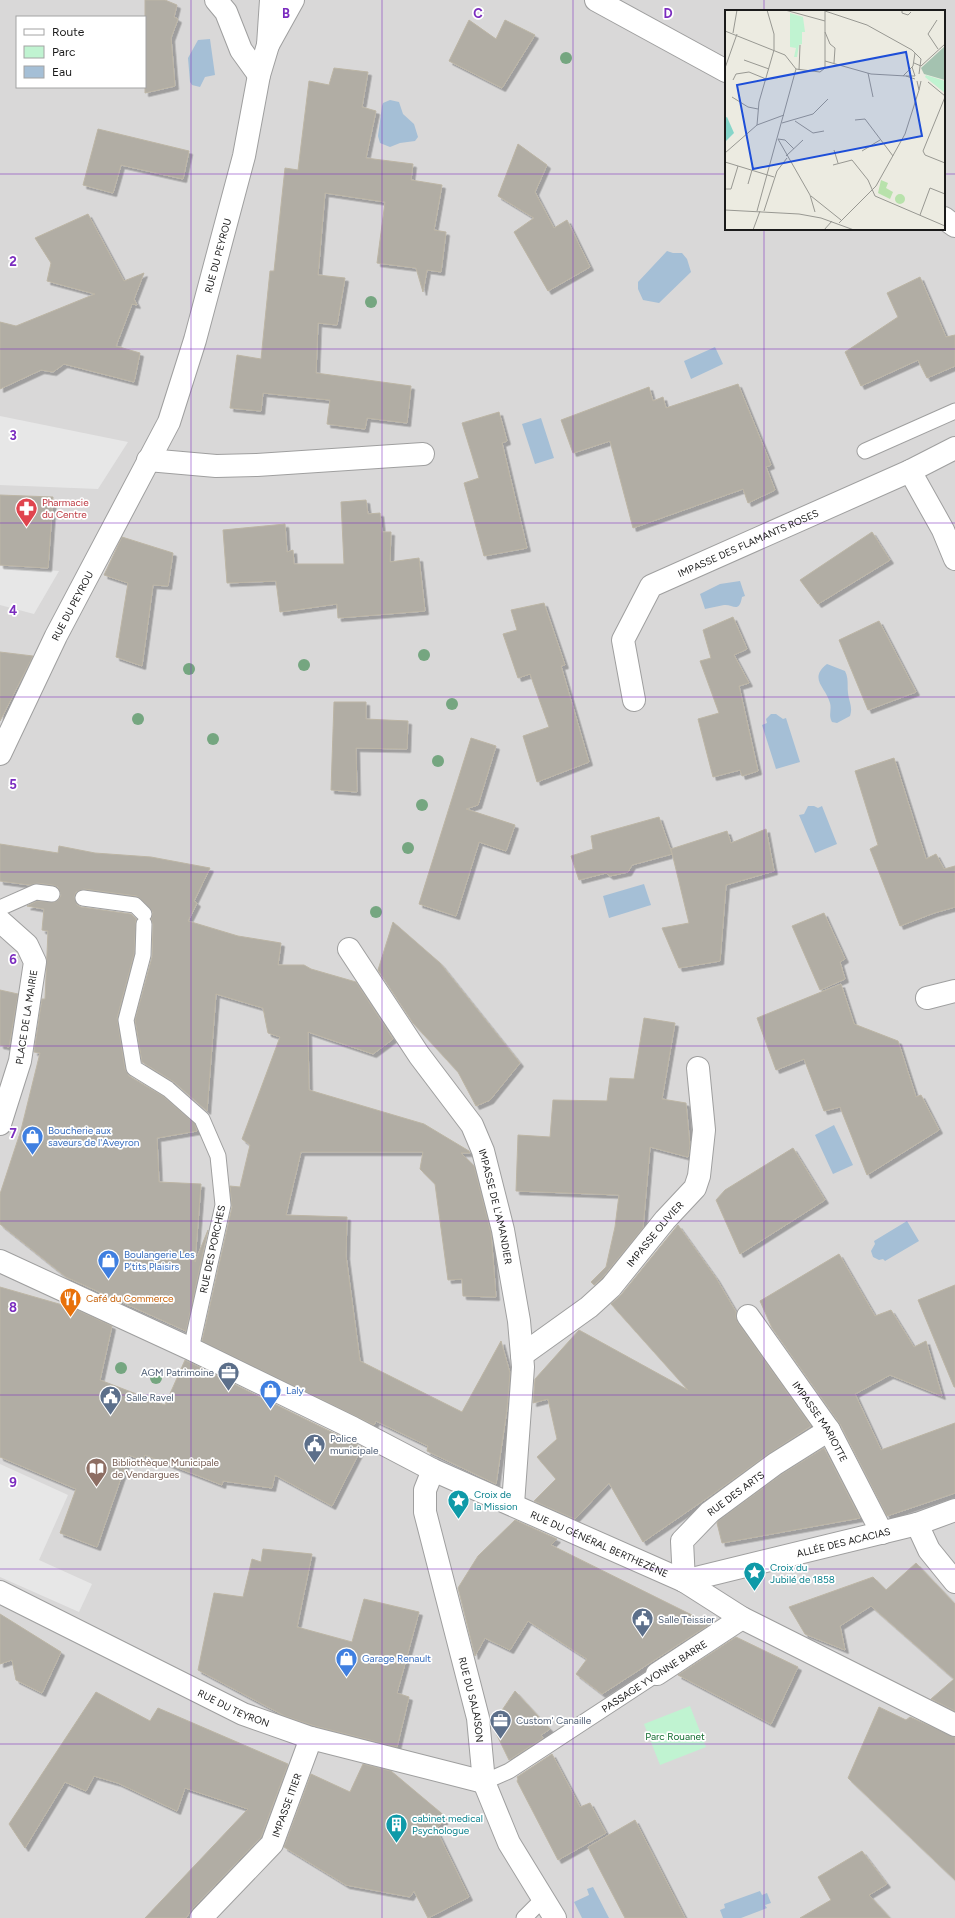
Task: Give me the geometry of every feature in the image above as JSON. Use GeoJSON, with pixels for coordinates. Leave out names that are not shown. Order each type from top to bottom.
{"type":"FeatureCollection","features":[{"type":"Feature","properties":{"kind":"street"},"geometry":{"type":"LineString","coordinates":[[216,0],[226,12],[241,50],[259,75]]}},
{"type":"Feature","properties":{"kind":"street","name":"RUE DU PEYROU"},"geometry":{"type":"LineString","coordinates":[[268,45],[271,0]]}},
{"type":"Feature","properties":{"kind":"street","name":"RUE DU PEYROU"},"geometry":{"type":"LineString","coordinates":[[0,754],[56,636],[169,422],[195,340],[244,156],[259,75],[268,45],[293,0]]}},
{"type":"Feature","properties":{"kind":"street"},"geometry":{"type":"LineString","coordinates":[[596,0],[725,70]]}},
{"type":"Feature","properties":{"kind":"street"},"geometry":{"type":"LineString","coordinates":[[945,219],[955,226]]}},
{"type":"Feature","properties":{"kind":"street","name":"IMPASSE DES FLAMANTS ROSES"},"geometry":{"type":"LineString","coordinates":[[634,700],[623,640],[651,586],[910,471],[955,448]]}},
{"type":"Feature","properties":{"kind":"street"},"geometry":{"type":"LineString","coordinates":[[148,460],[216,466],[244,466],[423,454]]}},
{"type":"Feature","properties":{"kind":"street"},"geometry":{"type":"LineString","coordinates":[[910,471],[943,530],[955,559]]}},
{"type":"Feature","properties":{"kind":"street","name":"PLACE DE LA MAIRIE"},"geometry":{"type":"LineString","coordinates":[[0,921],[27,945],[35,962],[20,1061],[4,1102],[0,1124]]}},
{"type":"Feature","properties":{"kind":"street","name":"IMPASSE DE L'AMANDIER"},"geometry":{"type":"LineString","coordinates":[[349,949],[419,1055],[472,1125],[483,1151],[506,1244],[519,1321],[522,1355],[523,1367],[519,1437],[513,1504]]}},
{"type":"Feature","properties":{"kind":"street"},"geometry":{"type":"LineString","coordinates":[[928,998],[955,991]]}},
{"type":"Feature","properties":{"kind":"street","name":"IMPASSE OLIVIER"},"geometry":{"type":"LineString","coordinates":[[522,1355],[589,1307],[611,1287],[665,1220],[695,1188],[699,1176],[704,1130],[698,1068]]}},
{"type":"Feature","properties":{"kind":"street","name":"RUE DU GÉNÉRAL BERTHEZÈNE"},"geometry":{"type":"LineString","coordinates":[[0,1261],[191,1349],[353,1428],[433,1470],[513,1504],[684,1581],[742,1618],[955,1725]]}},
{"type":"Feature","properties":{"kind":"street","name":"IMPASSE MARIOTTE"},"geometry":{"type":"LineString","coordinates":[[748,1316],[829,1430],[882,1533]]}},
{"type":"Feature","properties":{"kind":"street","name":"RUE DES ARTS"},"geometry":{"type":"LineString","coordinates":[[684,1581],[682,1541],[710,1512],[769,1468],[829,1430]]}},
{"type":"Feature","properties":{"kind":"street","name":"RUE DU SALAISON"},"geometry":{"type":"LineString","coordinates":[[433,1470],[425,1490],[425,1512],[478,1718],[484,1782],[508,1843],[555,1918]]}},
{"type":"Feature","properties":{"kind":"street","name":"ALLÉE DES ACACIAS"},"geometry":{"type":"LineString","coordinates":[[684,1581],[917,1524],[955,1510]]}},
{"type":"Feature","properties":{"kind":"street"},"geometry":{"type":"LineString","coordinates":[[917,1524],[929,1550],[955,1582]]}},
{"type":"Feature","properties":{"kind":"street","name":"RUE DU TEYRON"},"geometry":{"type":"LineString","coordinates":[[0,1592],[243,1714],[311,1738],[484,1782]]}},
{"type":"Feature","properties":{"kind":"street","name":"PASSAGE YVONNE BARRE"},"geometry":{"type":"LineString","coordinates":[[656,1674],[742,1618]]}},
{"type":"Feature","properties":{"kind":"street","name":"IMPASSE ITIER"},"geometry":{"type":"LineString","coordinates":[[200,1918],[272,1844],[311,1738]]}},
{"type":"Feature","properties":{"kind":"lane"},"geometry":{"type":"LineString","coordinates":[[865,451],[955,411]]}},
{"type":"Feature","properties":{"kind":"lane"},"geometry":{"type":"LineString","coordinates":[[0,908],[36,892],[52,894]]}},
{"type":"Feature","properties":{"kind":"lane","name":"RUE DES PORCHES"},"geometry":{"type":"LineString","coordinates":[[83,898],[135,905],[144,919],[143,955],[126,1020],[134,1068],[168,1088],[202,1119],[218,1156],[223,1205],[191,1349]]}},
{"type":"Feature","properties":{"kind":"lane","name":"PASSAGE YVONNE BARRE"},"geometry":{"type":"LineString","coordinates":[[484,1782],[509,1771],[656,1674]]}},
{"type":"Feature","properties":{"kind":"lane"},"geometry":{"type":"LineString","coordinates":[[524,1918],[543,1899]]}},
{"type":"Feature","properties":{"kind":"shaded area"},"geometry":{"type":"Polygon","coordinates":[[[0,0],[955,0],[955,1918],[0,1918],[0,0]]]}},
{"type":"Feature","properties":{"kind":"shaded area"},"geometry":{"type":"Polygon","coordinates":[[[0,416],[128,442],[98,489],[0,485],[0,416]]]}},
{"type":"Feature","properties":{"kind":"shaded area"},"geometry":{"type":"Polygon","coordinates":[[[0,566],[59,571],[34,614],[0,605],[0,566]]]}},
{"type":"Feature","properties":{"kind":"shaded area"},"geometry":{"type":"Polygon","coordinates":[[[0,1464],[68,1495],[39,1560],[92,1584],[79,1612],[0,1577],[0,1464]]]}},
{"type":"Feature","properties":{"kind":"green space","name":"Parc Rouanet"},"geometry":{"type":"Polygon","coordinates":[[[690,1706],[706,1747],[660,1765],[644,1724],[690,1706]]]}},
{"type":"Feature","properties":{"kind":"water"},"geometry":{"type":"Polygon","coordinates":[[[210,39],[215,75],[205,77],[200,87],[192,85],[190,82],[188,58],[198,40],[210,39]]]}},
{"type":"Feature","properties":{"kind":"water"},"geometry":{"type":"Polygon","coordinates":[[[390,100],[399,102],[403,114],[414,124],[418,137],[415,141],[400,143],[390,147],[380,143],[378,136],[382,106],[383,103],[390,100]]]}},
{"type":"Feature","properties":{"kind":"water"},"geometry":{"type":"Polygon","coordinates":[[[667,251],[682,253],[687,259],[691,272],[659,303],[643,300],[638,289],[638,282],[667,251]]]}},
{"type":"Feature","properties":{"kind":"water"},"geometry":{"type":"Polygon","coordinates":[[[715,347],[723,364],[691,379],[684,361],[715,347]]]}},
{"type":"Feature","properties":{"kind":"water"},"geometry":{"type":"Polygon","coordinates":[[[541,418],[554,458],[535,464],[522,424],[541,418]]]}},
{"type":"Feature","properties":{"kind":"water"},"geometry":{"type":"Polygon","coordinates":[[[740,581],[745,596],[742,597],[741,602],[737,607],[724,605],[705,609],[700,594],[720,584],[740,581]]]}},
{"type":"Feature","properties":{"kind":"water"},"geometry":{"type":"Polygon","coordinates":[[[827,664],[845,671],[847,677],[851,713],[850,716],[837,723],[832,722],[830,715],[830,703],[819,679],[819,674],[827,664]]]}},
{"type":"Feature","properties":{"kind":"water"},"geometry":{"type":"Polygon","coordinates":[[[771,714],[776,714],[783,719],[786,718],[800,762],[776,769],[762,725],[767,723],[766,719],[771,714]]]}},
{"type":"Feature","properties":{"kind":"water"},"geometry":{"type":"Polygon","coordinates":[[[808,806],[818,808],[822,806],[837,844],[815,853],[799,815],[804,814],[808,806]]]}},
{"type":"Feature","properties":{"kind":"water"},"geometry":{"type":"Polygon","coordinates":[[[644,884],[651,905],[609,918],[603,896],[644,884]]]}},
{"type":"Feature","properties":{"kind":"water"},"geometry":{"type":"Polygon","coordinates":[[[834,1125],[853,1165],[833,1174],[815,1135],[834,1125]]]}},
{"type":"Feature","properties":{"kind":"water"},"geometry":{"type":"Polygon","coordinates":[[[907,1221],[919,1241],[885,1261],[883,1259],[879,1260],[873,1257],[871,1251],[875,1244],[874,1241],[907,1221]]]}},
{"type":"Feature","properties":{"kind":"water"},"geometry":{"type":"Polygon","coordinates":[[[593,1887],[609,1918],[582,1918],[574,1902],[589,1895],[587,1889],[593,1887]]]}},
{"type":"Feature","properties":{"kind":"water"},"geometry":{"type":"Polygon","coordinates":[[[760,1891],[762,1895],[767,1893],[771,1903],[765,1905],[767,1908],[741,1918],[723,1918],[720,1910],[725,1908],[724,1904],[760,1891]]]}},
{"type":"Feature","properties":{"kind":"building"},"geometry":{"type":"Polygon","coordinates":[[[145,0],[165,0],[177,5],[174,17],[178,19],[171,38],[175,86],[145,93],[146,16],[145,0]]]}},
{"type":"Feature","properties":{"kind":"building"},"geometry":{"type":"Polygon","coordinates":[[[469,20],[496,39],[505,20],[535,35],[502,88],[449,61],[469,20]]]}},
{"type":"Feature","properties":{"kind":"building"},"geometry":{"type":"Polygon","coordinates":[[[334,68],[368,72],[362,107],[376,111],[366,158],[413,164],[411,180],[442,185],[434,230],[446,232],[441,272],[427,270],[423,292],[416,268],[377,263],[385,202],[325,193],[318,275],[345,278],[337,325],[318,323],[316,373],[411,386],[407,423],[367,418],[365,429],[327,424],[330,400],[263,393],[261,411],[230,408],[237,355],[261,359],[270,271],[274,271],[285,168],[298,170],[309,81],[329,85],[334,68]]]}},
{"type":"Feature","properties":{"kind":"building"},"geometry":{"type":"Polygon","coordinates":[[[98,129],[189,151],[183,179],[121,165],[113,193],[83,185],[98,129]]]}},
{"type":"Feature","properties":{"kind":"building"},"geometry":{"type":"Polygon","coordinates":[[[518,144],[547,165],[535,192],[554,228],[567,220],[590,267],[548,291],[514,232],[534,218],[498,196],[518,144]]]}},
{"type":"Feature","properties":{"kind":"building"},"geometry":{"type":"Polygon","coordinates":[[[88,214],[124,281],[144,273],[134,299],[137,305],[132,304],[116,346],[140,353],[134,382],[64,364],[53,372],[41,370],[0,389],[0,322],[16,326],[95,294],[47,281],[51,263],[35,238],[88,214]]]}},
{"type":"Feature","properties":{"kind":"building"},"geometry":{"type":"Polygon","coordinates":[[[920,277],[946,337],[955,335],[955,366],[927,378],[918,360],[861,386],[845,352],[898,317],[887,293],[920,277]]]}},
{"type":"Feature","properties":{"kind":"building"},"geometry":{"type":"Polygon","coordinates":[[[738,384],[771,465],[766,467],[775,490],[748,503],[743,489],[633,528],[610,441],[573,453],[561,420],[649,387],[653,401],[663,397],[666,408],[738,384]]]}},
{"type":"Feature","properties":{"kind":"building"},"geometry":{"type":"Polygon","coordinates":[[[499,412],[507,441],[502,443],[527,548],[484,556],[464,483],[479,478],[462,423],[499,412]]]}},
{"type":"Feature","properties":{"kind":"building","name":"Pharmacie du Centre"},"geometry":{"type":"Polygon","coordinates":[[[0,495],[53,497],[48,568],[0,565],[0,495]]]}},
{"type":"Feature","properties":{"kind":"building"},"geometry":{"type":"Polygon","coordinates":[[[366,500],[368,514],[380,513],[382,532],[391,532],[390,562],[419,558],[425,611],[338,618],[337,604],[280,612],[276,581],[227,583],[223,530],[285,524],[287,552],[293,550],[294,564],[344,564],[341,502],[366,500]]]}},
{"type":"Feature","properties":{"kind":"building"},"geometry":{"type":"Polygon","coordinates":[[[872,532],[890,560],[818,604],[800,580],[872,532]]]}},
{"type":"Feature","properties":{"kind":"building"},"geometry":{"type":"Polygon","coordinates":[[[122,537],[173,553],[168,586],[153,585],[142,666],[116,657],[128,583],[104,575],[122,537]]]}},
{"type":"Feature","properties":{"kind":"building"},"geometry":{"type":"Polygon","coordinates":[[[544,603],[565,665],[561,666],[589,762],[537,782],[523,736],[549,727],[530,674],[518,678],[503,634],[517,630],[511,610],[544,603]]]}},
{"type":"Feature","properties":{"kind":"building"},"geometry":{"type":"Polygon","coordinates":[[[733,617],[747,649],[734,655],[749,683],[739,686],[758,771],[742,776],[740,770],[713,777],[698,719],[719,713],[700,661],[711,658],[703,630],[733,617]]]}},
{"type":"Feature","properties":{"kind":"building"},"geometry":{"type":"Polygon","coordinates":[[[879,621],[916,692],[868,710],[839,640],[879,621]]]}},
{"type":"Feature","properties":{"kind":"building"},"geometry":{"type":"Polygon","coordinates":[[[0,652],[33,656],[0,721],[0,652]]]}},
{"type":"Feature","properties":{"kind":"building"},"geometry":{"type":"Polygon","coordinates":[[[334,702],[366,702],[366,719],[408,721],[407,749],[356,748],[357,792],[331,790],[334,702]]]}},
{"type":"Feature","properties":{"kind":"building"},"geometry":{"type":"Polygon","coordinates":[[[471,738],[496,746],[478,805],[466,809],[515,825],[506,851],[479,842],[456,916],[419,904],[471,738]]]}},
{"type":"Feature","properties":{"kind":"building"},"geometry":{"type":"Polygon","coordinates":[[[894,758],[926,859],[936,854],[944,869],[955,866],[955,907],[900,926],[870,849],[878,845],[855,771],[894,758]]]}},
{"type":"Feature","properties":{"kind":"building"},"geometry":{"type":"Polygon","coordinates":[[[659,817],[672,854],[632,865],[628,872],[610,876],[606,873],[579,880],[571,856],[593,849],[591,836],[659,817]]]}},
{"type":"Feature","properties":{"kind":"building"},"geometry":{"type":"Polygon","coordinates":[[[766,829],[774,871],[726,885],[720,961],[679,968],[662,928],[689,923],[671,849],[727,831],[731,843],[766,829]]]}},
{"type":"Feature","properties":{"kind":"building"},"geometry":{"type":"Polygon","coordinates":[[[0,844],[58,853],[59,846],[95,853],[151,857],[210,868],[194,901],[197,903],[188,921],[238,936],[281,943],[278,965],[304,965],[311,969],[356,982],[393,1039],[373,1054],[308,1032],[309,1090],[424,1124],[469,1151],[470,1153],[461,1153],[474,1166],[491,1233],[496,1297],[463,1296],[462,1279],[448,1280],[435,1184],[420,1169],[423,1152],[301,1152],[286,1215],[347,1217],[346,1256],[360,1361],[462,1412],[501,1341],[510,1373],[507,1409],[496,1484],[427,1451],[428,1446],[376,1421],[374,1425],[202,1341],[232,1207],[230,1186],[240,1187],[250,1145],[242,1139],[280,1037],[268,1033],[263,1008],[216,994],[207,1111],[174,1082],[142,1062],[135,1020],[152,957],[153,924],[151,919],[153,912],[137,896],[84,889],[76,892],[74,897],[77,905],[81,907],[131,914],[136,919],[134,954],[117,1018],[125,1069],[129,1076],[163,1096],[195,1124],[197,1131],[157,1138],[159,1182],[201,1184],[195,1262],[208,1230],[186,1331],[66,1277],[0,1224],[0,1194],[21,1130],[40,1053],[34,1052],[42,999],[45,999],[48,931],[42,930],[44,909],[27,906],[37,901],[55,902],[61,895],[58,887],[53,885],[37,883],[30,885],[0,881],[0,844]]]}},
{"type":"Feature","properties":{"kind":"building"},"geometry":{"type":"Polygon","coordinates":[[[824,913],[845,959],[840,962],[845,979],[820,990],[792,926],[824,913]]]}},
{"type":"Feature","properties":{"kind":"building"},"geometry":{"type":"Polygon","coordinates":[[[393,922],[440,963],[520,1063],[490,1100],[476,1106],[458,1072],[413,1023],[378,970],[393,922]]]}},
{"type":"Feature","properties":{"kind":"building"},"geometry":{"type":"Polygon","coordinates":[[[841,984],[854,1024],[898,1041],[916,1097],[921,1095],[939,1130],[867,1175],[840,1107],[824,1111],[804,1059],[776,1070],[757,1018],[841,984]]]}},
{"type":"Feature","properties":{"kind":"building"},"geometry":{"type":"Polygon","coordinates":[[[0,990],[18,994],[9,1047],[0,1045],[0,990]]]}},
{"type":"Feature","properties":{"kind":"building"},"geometry":{"type":"Polygon","coordinates":[[[644,1018],[675,1023],[662,1099],[686,1103],[690,1146],[688,1157],[650,1147],[643,1228],[602,1278],[594,1285],[591,1282],[606,1267],[615,1227],[619,1195],[516,1191],[518,1135],[550,1137],[553,1100],[607,1101],[610,1078],[634,1079],[644,1018]]]}},
{"type":"Feature","properties":{"kind":"building"},"geometry":{"type":"Polygon","coordinates":[[[793,1148],[825,1200],[740,1254],[716,1200],[725,1190],[793,1148]]]}},
{"type":"Feature","properties":{"kind":"building"},"geometry":{"type":"Polygon","coordinates":[[[678,1225],[716,1278],[736,1312],[738,1323],[811,1426],[768,1454],[643,1542],[609,1483],[575,1519],[534,1501],[556,1479],[537,1457],[557,1439],[548,1399],[533,1403],[535,1379],[579,1330],[688,1390],[611,1304],[621,1295],[678,1225]]]}},
{"type":"Feature","properties":{"kind":"building"},"geometry":{"type":"Polygon","coordinates":[[[839,1254],[875,1316],[891,1310],[914,1347],[926,1341],[942,1396],[890,1375],[855,1394],[881,1450],[955,1423],[955,1493],[887,1516],[840,1424],[772,1328],[760,1301],[839,1254]]]}},
{"type":"Feature","properties":{"kind":"building"},"geometry":{"type":"Polygon","coordinates":[[[955,1285],[955,1387],[954,1387],[918,1300],[955,1285]]]}},
{"type":"Feature","properties":{"kind":"building"},"geometry":{"type":"Polygon","coordinates":[[[0,1287],[73,1308],[112,1326],[100,1380],[165,1405],[185,1360],[362,1447],[332,1506],[275,1475],[272,1488],[223,1481],[222,1485],[145,1455],[143,1461],[129,1455],[97,1547],[60,1533],[76,1489],[0,1457],[0,1287]]]}},
{"type":"Feature","properties":{"kind":"building"},"geometry":{"type":"Polygon","coordinates":[[[824,1448],[860,1518],[722,1543],[717,1523],[718,1521],[782,1474],[824,1448]]]}},
{"type":"Feature","properties":{"kind":"building"},"geometry":{"type":"Polygon","coordinates":[[[515,1520],[557,1539],[551,1545],[710,1624],[602,1694],[576,1674],[587,1659],[528,1621],[510,1650],[485,1638],[475,1656],[458,1588],[478,1556],[515,1520]]]}},
{"type":"Feature","properties":{"kind":"building"},"geometry":{"type":"Polygon","coordinates":[[[263,1549],[312,1554],[297,1627],[352,1642],[364,1599],[419,1612],[397,1693],[409,1697],[397,1747],[315,1726],[285,1716],[198,1670],[214,1593],[243,1597],[252,1559],[261,1562],[263,1549]]]}},
{"type":"Feature","properties":{"kind":"building"},"geometry":{"type":"Polygon","coordinates":[[[916,1563],[955,1604],[955,1711],[931,1699],[954,1679],[871,1606],[840,1626],[845,1650],[805,1634],[789,1607],[873,1577],[886,1590],[916,1563]]]}},
{"type":"Feature","properties":{"kind":"building"},"geometry":{"type":"Polygon","coordinates":[[[0,1614],[61,1652],[42,1693],[16,1680],[12,1660],[0,1664],[0,1614]]]}},
{"type":"Feature","properties":{"kind":"building"},"geometry":{"type":"Polygon","coordinates":[[[736,1637],[798,1667],[771,1724],[678,1675],[736,1637]]]}},
{"type":"Feature","properties":{"kind":"building"},"geometry":{"type":"Polygon","coordinates":[[[515,1691],[550,1729],[541,1735],[543,1738],[509,1760],[492,1725],[515,1691]]]}},
{"type":"Feature","properties":{"kind":"building"},"geometry":{"type":"Polygon","coordinates":[[[96,1692],[150,1721],[158,1708],[288,1764],[261,1837],[192,1909],[186,1918],[145,1918],[248,1809],[185,1788],[177,1811],[118,1783],[94,1776],[86,1791],[65,1782],[25,1848],[9,1824],[96,1692]]]}},
{"type":"Feature","properties":{"kind":"building"},"geometry":{"type":"Polygon","coordinates":[[[879,1707],[906,1720],[910,1717],[955,1737],[955,1880],[848,1778],[879,1707]]]}},
{"type":"Feature","properties":{"kind":"building"},"geometry":{"type":"Polygon","coordinates":[[[552,1754],[580,1807],[590,1803],[606,1833],[558,1860],[517,1781],[517,1777],[552,1754]]]}},
{"type":"Feature","properties":{"kind":"building"},"geometry":{"type":"Polygon","coordinates":[[[363,1764],[391,1771],[447,1818],[436,1829],[469,1897],[428,1918],[414,1891],[410,1897],[346,1885],[284,1847],[311,1774],[350,1792],[363,1764]]]}},
{"type":"Feature","properties":{"kind":"building"},"geometry":{"type":"Polygon","coordinates":[[[635,1820],[685,1918],[625,1918],[588,1847],[635,1820]]]}},
{"type":"Feature","properties":{"kind":"building"},"geometry":{"type":"Polygon","coordinates":[[[862,1851],[887,1884],[869,1895],[890,1918],[800,1918],[831,1900],[818,1877],[862,1851]]]}},
{"type":"Feature","properties":{"kind":"place","name":"Pharmacie du Centre"},"geometry":{"type":"Point","coordinates":[26,528]}},
{"type":"Feature","properties":{"kind":"place","name":"Boucherie aux saveurs de l'Aveyron"},"geometry":{"type":"Point","coordinates":[32,1156]}},
{"type":"Feature","properties":{"kind":"place","name":"Boulangerie Les P'tits Plaisirs"},"geometry":{"type":"Point","coordinates":[109,1280]}},
{"type":"Feature","properties":{"kind":"place","name":"Café du Commerce"},"geometry":{"type":"Point","coordinates":[71,1318]}},
{"type":"Feature","properties":{"kind":"place","name":"AGM Patrimoine"},"geometry":{"type":"Point","coordinates":[229,1392]}},
{"type":"Feature","properties":{"kind":"place","name":"Laly"},"geometry":{"type":"Point","coordinates":[271,1410]}},
{"type":"Feature","properties":{"kind":"place","name":"Salle Ravel"},"geometry":{"type":"Point","coordinates":[111,1416]}},
{"type":"Feature","properties":{"kind":"place","name":"Police municipale"},"geometry":{"type":"Point","coordinates":[315,1464]}},
{"type":"Feature","properties":{"kind":"place","name":"Bibliothèque Municipale de Vendargues"},"geometry":{"type":"Point","coordinates":[97,1488]}},
{"type":"Feature","properties":{"kind":"place","name":"Croix de la Mission"},"geometry":{"type":"Point","coordinates":[458,1520]}},
{"type":"Feature","properties":{"kind":"place","name":"Croix du Jubilé de 1858"},"geometry":{"type":"Point","coordinates":[754,1592]}},
{"type":"Feature","properties":{"kind":"place","name":"Salle Teissier"},"geometry":{"type":"Point","coordinates":[643,1638]}},
{"type":"Feature","properties":{"kind":"place","name":"Garage Renault"},"geometry":{"type":"Point","coordinates":[346,1678]}},
{"type":"Feature","properties":{"kind":"place","name":"Custom' Canaille"},"geometry":{"type":"Point","coordinates":[500,1740]}},
{"type":"Feature","properties":{"kind":"place","name":"cabinet medical Psychologue"},"geometry":{"type":"Point","coordinates":[396,1844]}}]}
